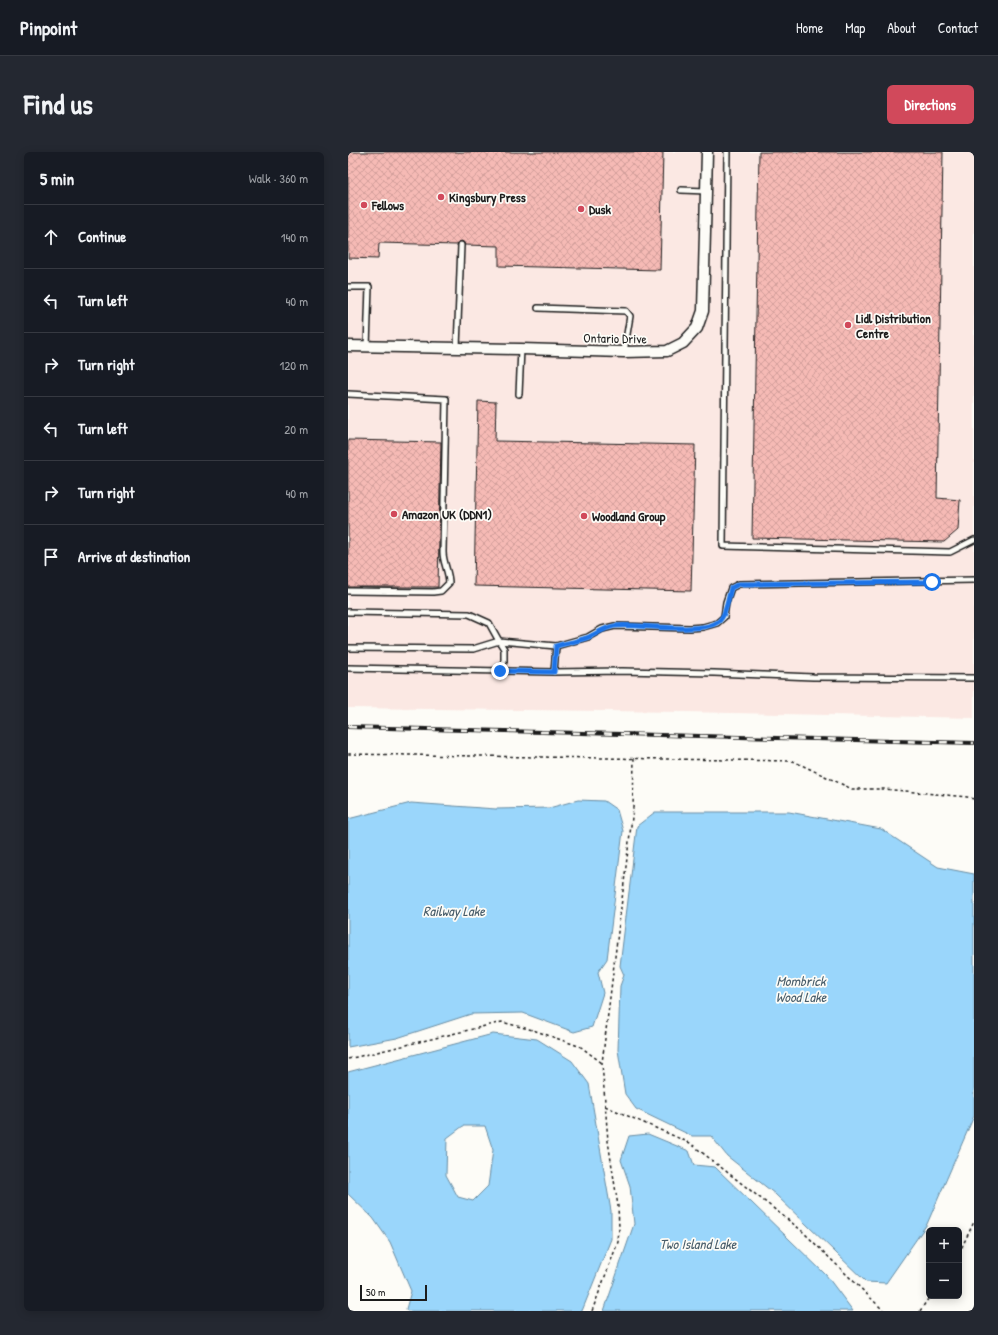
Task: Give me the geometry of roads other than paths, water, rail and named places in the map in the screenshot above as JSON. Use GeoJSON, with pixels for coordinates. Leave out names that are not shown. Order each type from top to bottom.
{"type":"FeatureCollection","features":[{"type":"Feature","properties":{"kind":"street","name":"Ontario Drive"},"geometry":{"type":"LineString","coordinates":[[348,346],[624,352],[667,351],[683,343],[697,328],[703,311],[707,152]]}},
{"type":"Feature","properties":{"kind":"lane"},"geometry":{"type":"LineString","coordinates":[[727,152],[723,546],[950,552],[974,540]]}},
{"type":"Feature","properties":{"kind":"lane"},"geometry":{"type":"LineString","coordinates":[[681,190],[706,191]]}},
{"type":"Feature","properties":{"kind":"lane"},"geometry":{"type":"LineString","coordinates":[[457,348],[461,245]]}},
{"type":"Feature","properties":{"kind":"lane"},"geometry":{"type":"LineString","coordinates":[[348,287],[369,287],[367,347]]}},
{"type":"Feature","properties":{"kind":"lane"},"geometry":{"type":"LineString","coordinates":[[538,308],[626,312],[630,316],[624,352]]}},
{"type":"Feature","properties":{"kind":"lane"},"geometry":{"type":"LineString","coordinates":[[519,394],[521,349]]}},
{"type":"Feature","properties":{"kind":"lane"},"geometry":{"type":"LineString","coordinates":[[348,394],[446,399],[443,558],[449,577],[449,583],[441,591],[433,592],[348,591]]}},
{"type":"Feature","properties":{"kind":"lane"},"geometry":{"type":"LineString","coordinates":[[348,648],[473,648],[499,640],[556,646],[588,637],[602,629],[615,626],[703,627],[717,623],[724,617],[726,602],[731,588],[739,584],[974,580]]}},
{"type":"Feature","properties":{"kind":"lane"},"geometry":{"type":"LineString","coordinates":[[348,612],[469,614],[488,623],[504,649],[504,662],[500,671]]}},
{"type":"Feature","properties":{"kind":"lane"},"geometry":{"type":"LineString","coordinates":[[554,672],[556,646]]}},
{"type":"Feature","properties":{"kind":"lane"},"geometry":{"type":"LineString","coordinates":[[348,668],[714,673],[813,677],[974,678]]}},
{"type":"Feature","properties":{"kind":"water","name":"Railway Lake"},"geometry":{"type":"Polygon","coordinates":[[[578,800],[604,801],[617,810],[623,831],[607,959],[598,972],[603,993],[592,1027],[574,1032],[523,1013],[471,1014],[397,1038],[348,1047],[348,819],[411,803],[496,809],[549,808],[578,800]]]}},
{"type":"Feature","properties":{"kind":"water","name":"Mombrick Wood Lake"},"geometry":{"type":"Polygon","coordinates":[[[655,812],[789,812],[881,829],[938,867],[974,874],[974,1116],[927,1224],[886,1283],[866,1282],[775,1194],[727,1156],[711,1136],[692,1136],[636,1109],[625,1094],[618,1050],[620,986],[624,975],[620,966],[637,826],[655,812]]]}},
{"type":"Feature","properties":{"kind":"water"},"geometry":{"type":"Polygon","coordinates":[[[493,1034],[537,1039],[572,1061],[589,1084],[611,1211],[611,1239],[582,1311],[407,1311],[406,1309],[411,1291],[390,1242],[373,1218],[348,1194],[348,1072],[493,1034]],[[463,1126],[447,1138],[446,1175],[458,1197],[473,1201],[488,1186],[493,1150],[485,1126],[463,1126]]]}},
{"type":"Feature","properties":{"kind":"water","name":"Two Island Lake"},"geometry":{"type":"Polygon","coordinates":[[[648,1134],[689,1151],[694,1165],[715,1167],[826,1275],[853,1311],[604,1311],[634,1224],[630,1186],[621,1160],[629,1136],[648,1134]]]}},
{"type":"Feature","properties":{"kind":"railway"},"geometry":{"type":"LineString","coordinates":[[348,727],[974,743]]}},
{"type":"Feature","properties":{"kind":"place","name":"Kingsbury Press"},"geometry":{"type":"Point","coordinates":[441,197]}},
{"type":"Feature","properties":{"kind":"place","name":"Fellows"},"geometry":{"type":"Point","coordinates":[364,205]}},
{"type":"Feature","properties":{"kind":"place","name":"Dusk"},"geometry":{"type":"Point","coordinates":[581,209]}},
{"type":"Feature","properties":{"kind":"place","name":"Lidl Distribution Centre"},"geometry":{"type":"Point","coordinates":[848,325]}},
{"type":"Feature","properties":{"kind":"place","name":"Amazon UK (DDN1)"},"geometry":{"type":"Point","coordinates":[394,514]}},
{"type":"Feature","properties":{"kind":"place","name":"Woodland Group"},"geometry":{"type":"Point","coordinates":[584,516]}}]}
